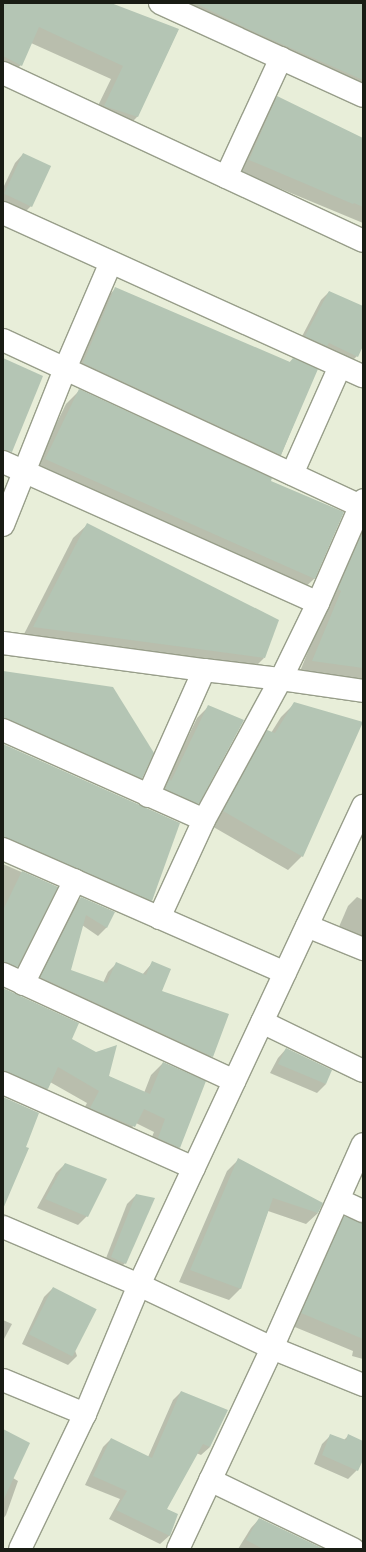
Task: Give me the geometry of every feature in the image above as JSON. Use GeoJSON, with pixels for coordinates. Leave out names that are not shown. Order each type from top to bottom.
{"type":"FeatureCollection","features":[{"type":"Feature","properties":{"kind":"street"},"geometry":{"type":"LineString","coordinates":[[160,3],[363,96]]}},
{"type":"Feature","properties":{"kind":"street"},"geometry":{"type":"LineString","coordinates":[[226,177],[281,58]]}},
{"type":"Feature","properties":{"kind":"street"},"geometry":{"type":"LineString","coordinates":[[3,73],[363,241]]}},
{"type":"Feature","properties":{"kind":"street"},"geometry":{"type":"LineString","coordinates":[[3,212],[363,376]]}},
{"type":"Feature","properties":{"kind":"street"},"geometry":{"type":"LineString","coordinates":[[3,525],[65,369],[111,262]]}},
{"type":"Feature","properties":{"kind":"street"},"geometry":{"type":"LineString","coordinates":[[3,340],[292,474],[362,504],[318,603],[281,679],[204,820],[159,918]]}},
{"type":"Feature","properties":{"kind":"street"},"geometry":{"type":"LineString","coordinates":[[292,474],[340,366]]}},
{"type":"Feature","properties":{"kind":"street"},"geometry":{"type":"LineString","coordinates":[[3,462],[318,603]]}},
{"type":"Feature","properties":{"kind":"street"},"geometry":{"type":"LineString","coordinates":[[3,643],[281,679],[363,692]]}},
{"type":"Feature","properties":{"kind":"street"},"geometry":{"type":"LineString","coordinates":[[148,796],[204,670]]}},
{"type":"Feature","properties":{"kind":"street"},"geometry":{"type":"LineString","coordinates":[[3,730],[204,820]]}},
{"type":"Feature","properties":{"kind":"street"},"geometry":{"type":"LineString","coordinates":[[20,1549],[85,1414],[139,1285],[363,806]]}},
{"type":"Feature","properties":{"kind":"street"},"geometry":{"type":"LineString","coordinates":[[3,849],[285,973]]}},
{"type":"Feature","properties":{"kind":"street"},"geometry":{"type":"LineString","coordinates":[[23,984],[75,880]]}},
{"type":"Feature","properties":{"kind":"street"},"geometry":{"type":"LineString","coordinates":[[307,926],[363,950]]}},
{"type":"Feature","properties":{"kind":"street"},"geometry":{"type":"LineString","coordinates":[[3,974],[235,1081]]}},
{"type":"Feature","properties":{"kind":"street"},"geometry":{"type":"LineString","coordinates":[[262,1022],[363,1071]]}},
{"type":"Feature","properties":{"kind":"street"},"geometry":{"type":"LineString","coordinates":[[3,1083],[194,1168]]}},
{"type":"Feature","properties":{"kind":"street"},"geometry":{"type":"LineString","coordinates":[[178,1549],[272,1348],[363,1144]]}},
{"type":"Feature","properties":{"kind":"street"},"geometry":{"type":"LineString","coordinates":[[339,1200],[363,1211]]}},
{"type":"Feature","properties":{"kind":"street"},"geometry":{"type":"LineString","coordinates":[[3,1227],[139,1285],[272,1348],[363,1384]]}},
{"type":"Feature","properties":{"kind":"street"},"geometry":{"type":"LineString","coordinates":[[3,1380],[85,1414]]}},
{"type":"Feature","properties":{"kind":"street"},"geometry":{"type":"LineString","coordinates":[[210,1480],[319,1542],[353,1549]]}},
{"type":"Feature","properties":{"kind":"building"},"geometry":{"type":"Polygon","coordinates":[[[3,3],[111,3],[179,29],[138,117],[104,106],[123,66],[39,27],[22,66],[3,56],[3,3]]]}},
{"type":"Feature","properties":{"kind":"building"},"geometry":{"type":"Polygon","coordinates":[[[195,3],[363,3],[363,80],[248,29],[195,3]]]}},
{"type":"Feature","properties":{"kind":"building"},"geometry":{"type":"Polygon","coordinates":[[[277,96],[363,138],[363,207],[249,160],[277,96]]]}},
{"type":"Feature","properties":{"kind":"building"},"geometry":{"type":"Polygon","coordinates":[[[23,153],[51,166],[32,207],[4,194],[23,153]]]}},
{"type":"Feature","properties":{"kind":"building"},"geometry":{"type":"Polygon","coordinates":[[[115,287],[290,362],[293,358],[318,369],[281,455],[83,363],[115,287]]]}},
{"type":"Feature","properties":{"kind":"building"},"geometry":{"type":"Polygon","coordinates":[[[329,291],[363,306],[363,346],[358,357],[329,343],[327,346],[305,336],[329,291]]]}},
{"type":"Feature","properties":{"kind":"building"},"geometry":{"type":"Polygon","coordinates":[[[3,358],[43,376],[12,452],[3,450],[3,358]]]}},
{"type":"Feature","properties":{"kind":"building"},"geometry":{"type":"Polygon","coordinates":[[[79,389],[272,478],[271,481],[344,512],[315,579],[45,459],[79,389]]]}},
{"type":"Feature","properties":{"kind":"building"},"geometry":{"type":"Polygon","coordinates":[[[87,523],[279,620],[265,658],[33,627],[87,523]]]}},
{"type":"Feature","properties":{"kind":"building"},"geometry":{"type":"Polygon","coordinates":[[[363,531],[363,668],[312,661],[341,591],[338,589],[363,531]]]}},
{"type":"Feature","properties":{"kind":"building"},"geometry":{"type":"Polygon","coordinates":[[[3,671],[113,687],[154,753],[142,779],[3,718],[3,671]]]}},
{"type":"Feature","properties":{"kind":"building"},"geometry":{"type":"Polygon","coordinates":[[[294,702],[363,722],[303,857],[223,811],[267,730],[275,733],[294,702]]]}},
{"type":"Feature","properties":{"kind":"building"},"geometry":{"type":"Polygon","coordinates":[[[208,705],[244,720],[199,804],[165,789],[170,778],[171,781],[208,705]]]}},
{"type":"Feature","properties":{"kind":"building"},"geometry":{"type":"Polygon","coordinates":[[[3,744],[180,823],[152,901],[3,836],[3,744]]]}},
{"type":"Feature","properties":{"kind":"building"},"geometry":{"type":"Polygon","coordinates":[[[22,871],[58,887],[18,967],[3,962],[3,910],[22,871]]]}},
{"type":"Feature","properties":{"kind":"building"},"geometry":{"type":"Polygon","coordinates":[[[81,897],[115,912],[107,928],[86,915],[71,970],[107,983],[116,962],[146,975],[152,961],[171,969],[162,991],[229,1014],[213,1057],[40,977],[81,897]]]}},
{"type":"Feature","properties":{"kind":"building"},"geometry":{"type":"Polygon","coordinates":[[[3,988],[79,1023],[72,1039],[96,1052],[117,1045],[109,1076],[150,1094],[163,1062],[206,1081],[180,1148],[158,1138],[165,1119],[144,1109],[135,1127],[90,1108],[99,1091],[58,1067],[48,1089],[3,1071],[3,988]]]}},
{"type":"Feature","properties":{"kind":"building"},"geometry":{"type":"Polygon","coordinates":[[[286,1048],[332,1070],[326,1084],[278,1064],[286,1048]]]}},
{"type":"Feature","properties":{"kind":"building"},"geometry":{"type":"Polygon","coordinates":[[[3,1097],[39,1113],[26,1147],[29,1148],[3,1209],[3,1097]]]}},
{"type":"Feature","properties":{"kind":"building"},"geometry":{"type":"Polygon","coordinates":[[[238,1158],[323,1203],[318,1213],[273,1198],[241,1289],[190,1270],[238,1158]]]}},
{"type":"Feature","properties":{"kind":"building"},"geometry":{"type":"Polygon","coordinates":[[[65,1163],[107,1179],[88,1217],[45,1199],[65,1163]]]}},
{"type":"Feature","properties":{"kind":"building"},"geometry":{"type":"Polygon","coordinates":[[[136,1194],[155,1198],[126,1264],[111,1257],[136,1194]]]}},
{"type":"Feature","properties":{"kind":"building"},"geometry":{"type":"Polygon","coordinates":[[[344,1216],[363,1223],[363,1339],[301,1313],[344,1216]]]}},
{"type":"Feature","properties":{"kind":"building"},"geometry":{"type":"Polygon","coordinates":[[[53,1287],[97,1309],[73,1356],[29,1334],[53,1287]]]}},
{"type":"Feature","properties":{"kind":"building"},"geometry":{"type":"Polygon","coordinates":[[[181,1391],[228,1410],[210,1447],[203,1444],[167,1509],[178,1514],[170,1536],[116,1510],[127,1491],[93,1476],[111,1438],[152,1458],[181,1391]]]}},
{"type":"Feature","properties":{"kind":"building"},"geometry":{"type":"Polygon","coordinates":[[[3,1429],[30,1443],[3,1501],[3,1429]]]}},
{"type":"Feature","properties":{"kind":"building"},"geometry":{"type":"Polygon","coordinates":[[[330,1434],[346,1440],[348,1434],[363,1441],[363,1460],[358,1471],[322,1455],[330,1434]]]}},
{"type":"Feature","properties":{"kind":"building"},"geometry":{"type":"Polygon","coordinates":[[[259,1518],[324,1549],[263,1549],[246,1540],[259,1518]]]}}]}
